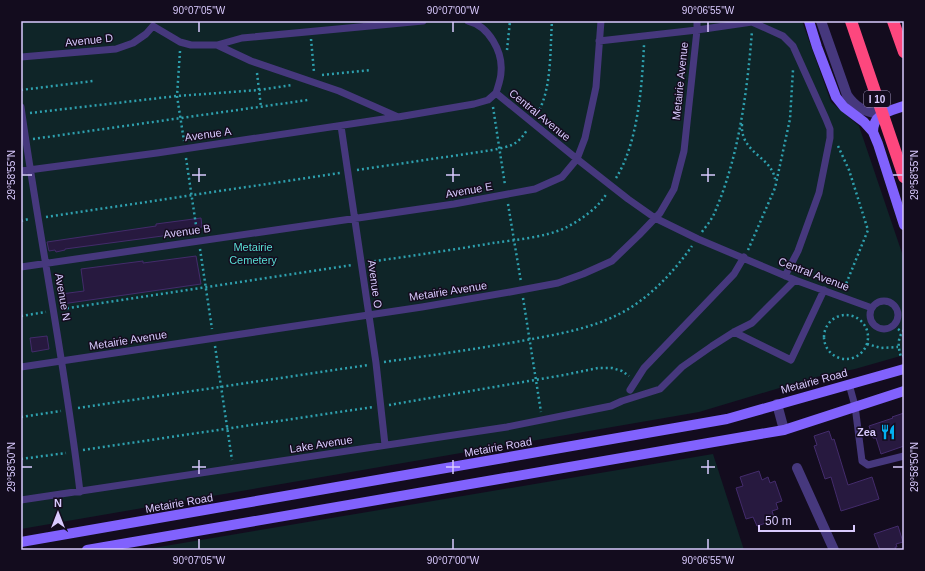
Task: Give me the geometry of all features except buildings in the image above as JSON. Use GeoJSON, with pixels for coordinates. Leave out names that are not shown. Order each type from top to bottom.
{"type":"FeatureCollection","features":[{"type":"Feature","properties":{"kind":"highway","name":"I 10"},"geometry":{"type":"LineString","coordinates":[[851,21],[904,177]]}},
{"type":"Feature","properties":{"kind":"highway"},"geometry":{"type":"LineString","coordinates":[[893,21],[904,52]]}},
{"type":"Feature","properties":{"kind":"main road"},"geometry":{"type":"LineString","coordinates":[[809,21],[836,97],[873,132],[904,225]]}},
{"type":"Feature","properties":{"kind":"main road"},"geometry":{"type":"LineString","coordinates":[[873,132],[873,127],[880,114],[904,106]]}},
{"type":"Feature","properties":{"kind":"main road","name":"Metairie Road"},"geometry":{"type":"LineString","coordinates":[[21,542],[727,419],[904,369]]}},
{"type":"Feature","properties":{"kind":"main road"},"geometry":{"type":"LineString","coordinates":[[87,550],[784,430],[904,391]]}},
{"type":"Feature","properties":{"kind":"street"},"geometry":{"type":"LineString","coordinates":[[821,21],[847,95],[853,104],[862,109],[880,114]]}},
{"type":"Feature","properties":{"kind":"street"},"geometry":{"type":"LineString","coordinates":[[777,404],[784,430]]}},
{"type":"Feature","properties":{"kind":"street"},"geometry":{"type":"LineString","coordinates":[[797,468],[834,550]]}},
{"type":"Feature","properties":{"kind":"lane"},"geometry":{"type":"LineString","coordinates":[[153,24],[180,42],[192,45],[217,45],[242,38],[423,21]]}},
{"type":"Feature","properties":{"kind":"lane"},"geometry":{"type":"LineString","coordinates":[[468,21],[473,22],[483,28],[500,52],[502,71],[500,83],[494,95]]}},
{"type":"Feature","properties":{"kind":"lane"},"geometry":{"type":"LineString","coordinates":[[577,159],[585,138],[596,87],[601,21]]}},
{"type":"Feature","properties":{"kind":"lane","name":"Metairie Avenue"},"geometry":{"type":"LineString","coordinates":[[21,367],[422,307],[522,290],[558,283],[612,261],[640,235],[660,213],[674,189],[684,151],[697,21]]}},
{"type":"Feature","properties":{"kind":"lane"},"geometry":{"type":"LineString","coordinates":[[599,41],[752,22],[783,36],[795,50],[830,129],[830,138],[819,193],[798,251],[785,276]]}},
{"type":"Feature","properties":{"kind":"lane","name":"Avenue D"},"geometry":{"type":"LineString","coordinates":[[21,57],[116,49],[133,43],[146,34],[153,24]]}},
{"type":"Feature","properties":{"kind":"lane"},"geometry":{"type":"LineString","coordinates":[[217,45],[256,63],[314,79],[398,117]]}},
{"type":"Feature","properties":{"kind":"lane","name":"Central Avenue"},"geometry":{"type":"LineString","coordinates":[[398,117],[474,104],[488,100],[494,95],[532,122],[611,186],[655,218],[785,276],[872,308]]}},
{"type":"Feature","properties":{"kind":"lane","name":"Avenue N"},"geometry":{"type":"LineString","coordinates":[[21,110],[62,361],[80,492]]}},
{"type":"Feature","properties":{"kind":"lane","name":"Avenue A"},"geometry":{"type":"LineString","coordinates":[[21,171],[185,149],[398,117]]}},
{"type":"Feature","properties":{"kind":"lane","name":"Avenue O"},"geometry":{"type":"LineString","coordinates":[[341,126],[376,363],[385,445]]}},
{"type":"Feature","properties":{"kind":"lane","name":"Avenue E"},"geometry":{"type":"LineString","coordinates":[[355,218],[507,195],[535,189],[562,176],[577,159]]}},
{"type":"Feature","properties":{"kind":"lane","name":"Avenue B"},"geometry":{"type":"LineString","coordinates":[[21,266],[355,218]]}},
{"type":"Feature","properties":{"kind":"lane"},"geometry":{"type":"LineString","coordinates":[[630,390],[644,368],[734,274],[744,257]]}},
{"type":"Feature","properties":{"kind":"lane","name":"Lake Avenue"},"geometry":{"type":"LineString","coordinates":[[21,500],[385,445],[542,420],[612,406],[622,400],[660,389],[682,367],[734,332],[752,323],[795,280]]}},
{"type":"Feature","properties":{"kind":"lane"},"geometry":{"type":"LineString","coordinates":[[734,332],[791,360],[824,290]]}},
{"type":"Feature","properties":{"kind":"lane"},"geometry":{"type":"LineString","coordinates":[[884,301],[893,303],[899,316],[894,326],[883,329],[874,325],[870,317],[872,308],[875,304],[884,301]]}},
{"type":"Feature","properties":{"kind":"lane"},"geometry":{"type":"LineString","coordinates":[[849,384],[855,406],[862,461],[868,466],[904,456]]}},
{"type":"Feature","properties":{"kind":"path"},"geometry":{"type":"LineString","coordinates":[[21,221],[348,172],[509,146],[520,140],[543,105],[548,75],[552,21]]}},
{"type":"Feature","properties":{"kind":"path"},"geometry":{"type":"LineString","coordinates":[[310,32],[314,79]]}},
{"type":"Feature","properties":{"kind":"path"},"geometry":{"type":"LineString","coordinates":[[21,316],[514,240],[541,235],[565,228],[586,216],[604,198],[620,172],[631,141],[640,97],[644,36]]}},
{"type":"Feature","properties":{"kind":"path"},"geometry":{"type":"LineString","coordinates":[[180,42],[177,96],[234,469]]}},
{"type":"Feature","properties":{"kind":"path"},"geometry":{"type":"LineString","coordinates":[[744,257],[752,244],[776,182],[790,119],[795,50]]}},
{"type":"Feature","properties":{"kind":"path"},"geometry":{"type":"LineString","coordinates":[[256,63],[261,107]]}},
{"type":"Feature","properties":{"kind":"path"},"geometry":{"type":"LineString","coordinates":[[21,110],[259,90],[371,70]]}},
{"type":"Feature","properties":{"kind":"path"},"geometry":{"type":"LineString","coordinates":[[21,90],[93,81]]}},
{"type":"Feature","properties":{"kind":"path"},"geometry":{"type":"LineString","coordinates":[[494,95],[500,148],[542,420]]}},
{"type":"Feature","properties":{"kind":"path"},"geometry":{"type":"LineString","coordinates":[[26,140],[308,100]]}},
{"type":"Feature","properties":{"kind":"path"},"geometry":{"type":"LineString","coordinates":[[743,110],[743,138],[749,146],[770,166],[774,173],[776,182]]}},
{"type":"Feature","properties":{"kind":"path"},"geometry":{"type":"LineString","coordinates":[[830,129],[849,170],[868,230],[841,296]]}},
{"type":"Feature","properties":{"kind":"path"},"geometry":{"type":"LineString","coordinates":[[843,315],[850,316],[863,323],[868,337],[866,344],[863,351],[858,356],[845,359],[837,358],[827,349],[824,335],[825,328],[836,318],[843,315]]}},
{"type":"Feature","properties":{"kind":"path"},"geometry":{"type":"LineString","coordinates":[[894,326],[903,331],[898,339],[898,347],[901,357],[904,356]]}},
{"type":"Feature","properties":{"kind":"path"},"geometry":{"type":"LineString","coordinates":[[866,344],[881,348],[898,347]]}},
{"type":"Feature","properties":{"kind":"path"},"geometry":{"type":"LineString","coordinates":[[21,417],[376,363]]}},
{"type":"Feature","properties":{"kind":"path"},"geometry":{"type":"LineString","coordinates":[[21,459],[380,406],[598,368],[612,368],[622,371],[635,381]]}},
{"type":"Feature","properties":{"kind":"green space","name":"Metairie Cemetery"},"geometry":{"type":"Polygon","coordinates":[[[21,21],[802,21],[831,102],[859,126],[904,259],[904,355],[855,369],[816,377],[699,412],[21,529],[21,21]]]}},
{"type":"Feature","properties":{"kind":"green space"},"geometry":{"type":"Polygon","coordinates":[[[713,454],[744,550],[141,550],[713,454]]]}},
{"type":"Feature","properties":{"kind":"place","name":"Zea"},"geometry":{"type":"Point","coordinates":[888,432]}}]}
